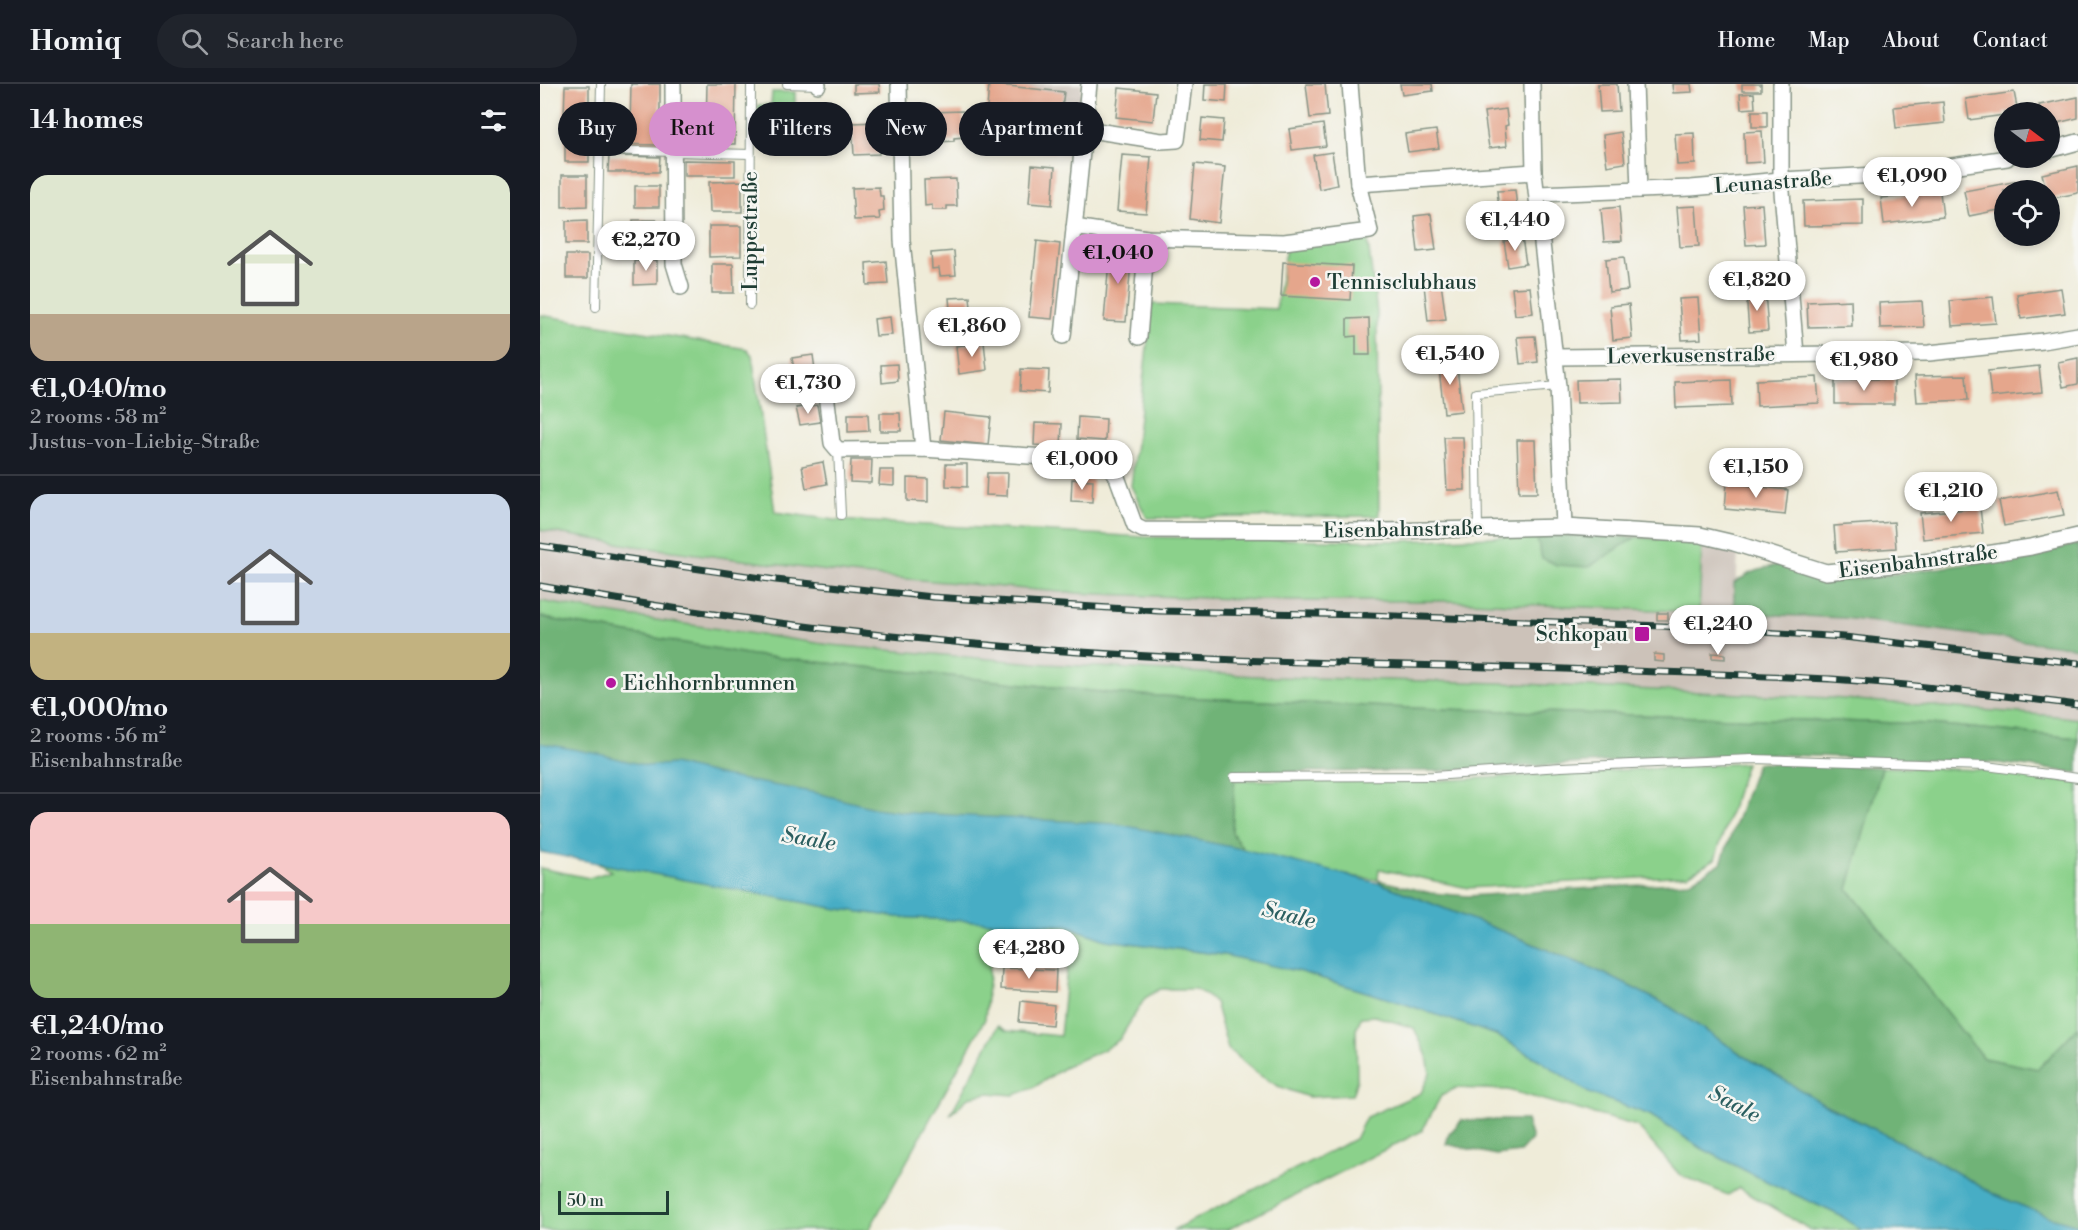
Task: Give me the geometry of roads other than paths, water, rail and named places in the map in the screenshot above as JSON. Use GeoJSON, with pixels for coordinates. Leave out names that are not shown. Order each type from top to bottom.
{"type":"FeatureCollection","features":[{"type":"Feature","properties":{"kind":"street"},"geometry":{"type":"LineString","coordinates":[[673,84],[673,102]]}},
{"type":"Feature","properties":{"kind":"street"},"geometry":{"type":"LineString","coordinates":[[899,84],[902,240],[923,449]]}},
{"type":"Feature","properties":{"kind":"street"},"geometry":{"type":"LineString","coordinates":[[1087,102],[1089,84]]}},
{"type":"Feature","properties":{"kind":"street"},"geometry":{"type":"LineString","coordinates":[[1104,132],[1161,141],[1177,140],[1184,84]]}},
{"type":"Feature","properties":{"kind":"street"},"geometry":{"type":"LineString","coordinates":[[1074,227],[1147,238],[1284,242],[1370,231],[1358,184],[1350,84]]}},
{"type":"Feature","properties":{"kind":"street"},"geometry":{"type":"LineString","coordinates":[[1532,84],[1534,172],[1556,357],[1564,527]]}},
{"type":"Feature","properties":{"kind":"street"},"geometry":{"type":"LineString","coordinates":[[1635,84],[1639,190]]}},
{"type":"Feature","properties":{"kind":"street"},"geometry":{"type":"LineString","coordinates":[[1781,84],[1781,180],[1796,354]]}},
{"type":"Feature","properties":{"kind":"street"},"geometry":{"type":"LineString","coordinates":[[2060,147],[2078,142]]}},
{"type":"Feature","properties":{"kind":"street"},"geometry":{"type":"LineString","coordinates":[[674,156],[674,264],[681,287]]}},
{"type":"Feature","properties":{"kind":"street"},"geometry":{"type":"LineString","coordinates":[[1063,336],[1081,156]]}},
{"type":"Feature","properties":{"kind":"street","name":"Leunastraße"},"geometry":{"type":"LineString","coordinates":[[1538,194],[1691,188],[1781,180],[1897,174],[1994,160]]}},
{"type":"Feature","properties":{"kind":"street"},"geometry":{"type":"LineString","coordinates":[[1358,184],[1534,172]]}},
{"type":"Feature","properties":{"kind":"street"},"geometry":{"type":"LineString","coordinates":[[1139,337],[1147,238]]}},
{"type":"Feature","properties":{"kind":"street","name":"Leverkusenstraße"},"geometry":{"type":"LineString","coordinates":[[1556,357],[1929,353],[2078,335]]}},
{"type":"Feature","properties":{"kind":"street"},"geometry":{"type":"LineString","coordinates":[[824,377],[832,443],[838,450]]}},
{"type":"Feature","properties":{"kind":"street","name":"Eisenbahnstraße"},"geometry":{"type":"LineString","coordinates":[[838,450],[923,449],[1106,461],[1117,477],[1134,526],[1143,530],[1384,531],[1564,527],[1700,535],[1734,543],[1826,572],[1961,558],[2031,547],[2078,536]]}},
{"type":"Feature","properties":{"kind":"lane"},"geometry":{"type":"LineString","coordinates":[[601,84],[601,102]]}},
{"type":"Feature","properties":{"kind":"lane","name":"Luppestraße"},"geometry":{"type":"LineString","coordinates":[[751,84],[751,102]]}},
{"type":"Feature","properties":{"kind":"lane"},"geometry":{"type":"LineString","coordinates":[[787,84],[818,85]]}},
{"type":"Feature","properties":{"kind":"lane"},"geometry":{"type":"LineString","coordinates":[[596,307],[600,156]]}},
{"type":"Feature","properties":{"kind":"lane","name":"Luppestraße"},"geometry":{"type":"LineString","coordinates":[[750,156],[750,305]]}},
{"type":"Feature","properties":{"kind":"lane"},"geometry":{"type":"LineString","coordinates":[[1478,529],[1476,393],[1558,386]]}},
{"type":"Feature","properties":{"kind":"lane"},"geometry":{"type":"LineString","coordinates":[[838,450],[841,515]]}},
{"type":"Feature","properties":{"kind":"lane"},"geometry":{"type":"LineString","coordinates":[[1234,777],[1433,776],[1752,759],[1986,766],[2078,778]]}},
{"type":"Feature","properties":{"kind":"water","name":"Saale"},"geometry":{"type":"Polygon","coordinates":[[[540,743],[647,766],[673,764],[723,776],[817,793],[874,808],[914,813],[1117,824],[1247,850],[1382,884],[1603,973],[1667,1005],[1744,1056],[1822,1103],[1928,1156],[1995,1195],[2050,1217],[2078,1225],[2078,1230],[1862,1230],[1841,1216],[1701,1148],[1650,1115],[1589,1093],[1496,1035],[1301,972],[1224,955],[1106,940],[1067,926],[897,917],[832,908],[540,852],[540,743]]]}},
{"type":"Feature","properties":{"kind":"railway"},"geometry":{"type":"LineString","coordinates":[[540,546],[776,580],[932,597],[1159,611],[1368,615],[1662,626],[1844,637],[2078,663]]}},
{"type":"Feature","properties":{"kind":"railway"},"geometry":{"type":"LineString","coordinates":[[540,586],[790,624],[1042,649],[1211,659],[1676,672],[1831,679],[2078,705]]}},
{"type":"Feature","properties":{"kind":"place","name":"Tennisclubhaus"},"geometry":{"type":"Point","coordinates":[1315,282]}},
{"type":"Feature","properties":{"kind":"place","name":"Schkopau"},"geometry":{"type":"Point","coordinates":[1642,634]}},
{"type":"Feature","properties":{"kind":"place","name":"Eichhornbrunnen"},"geometry":{"type":"Point","coordinates":[611,683]}}]}
